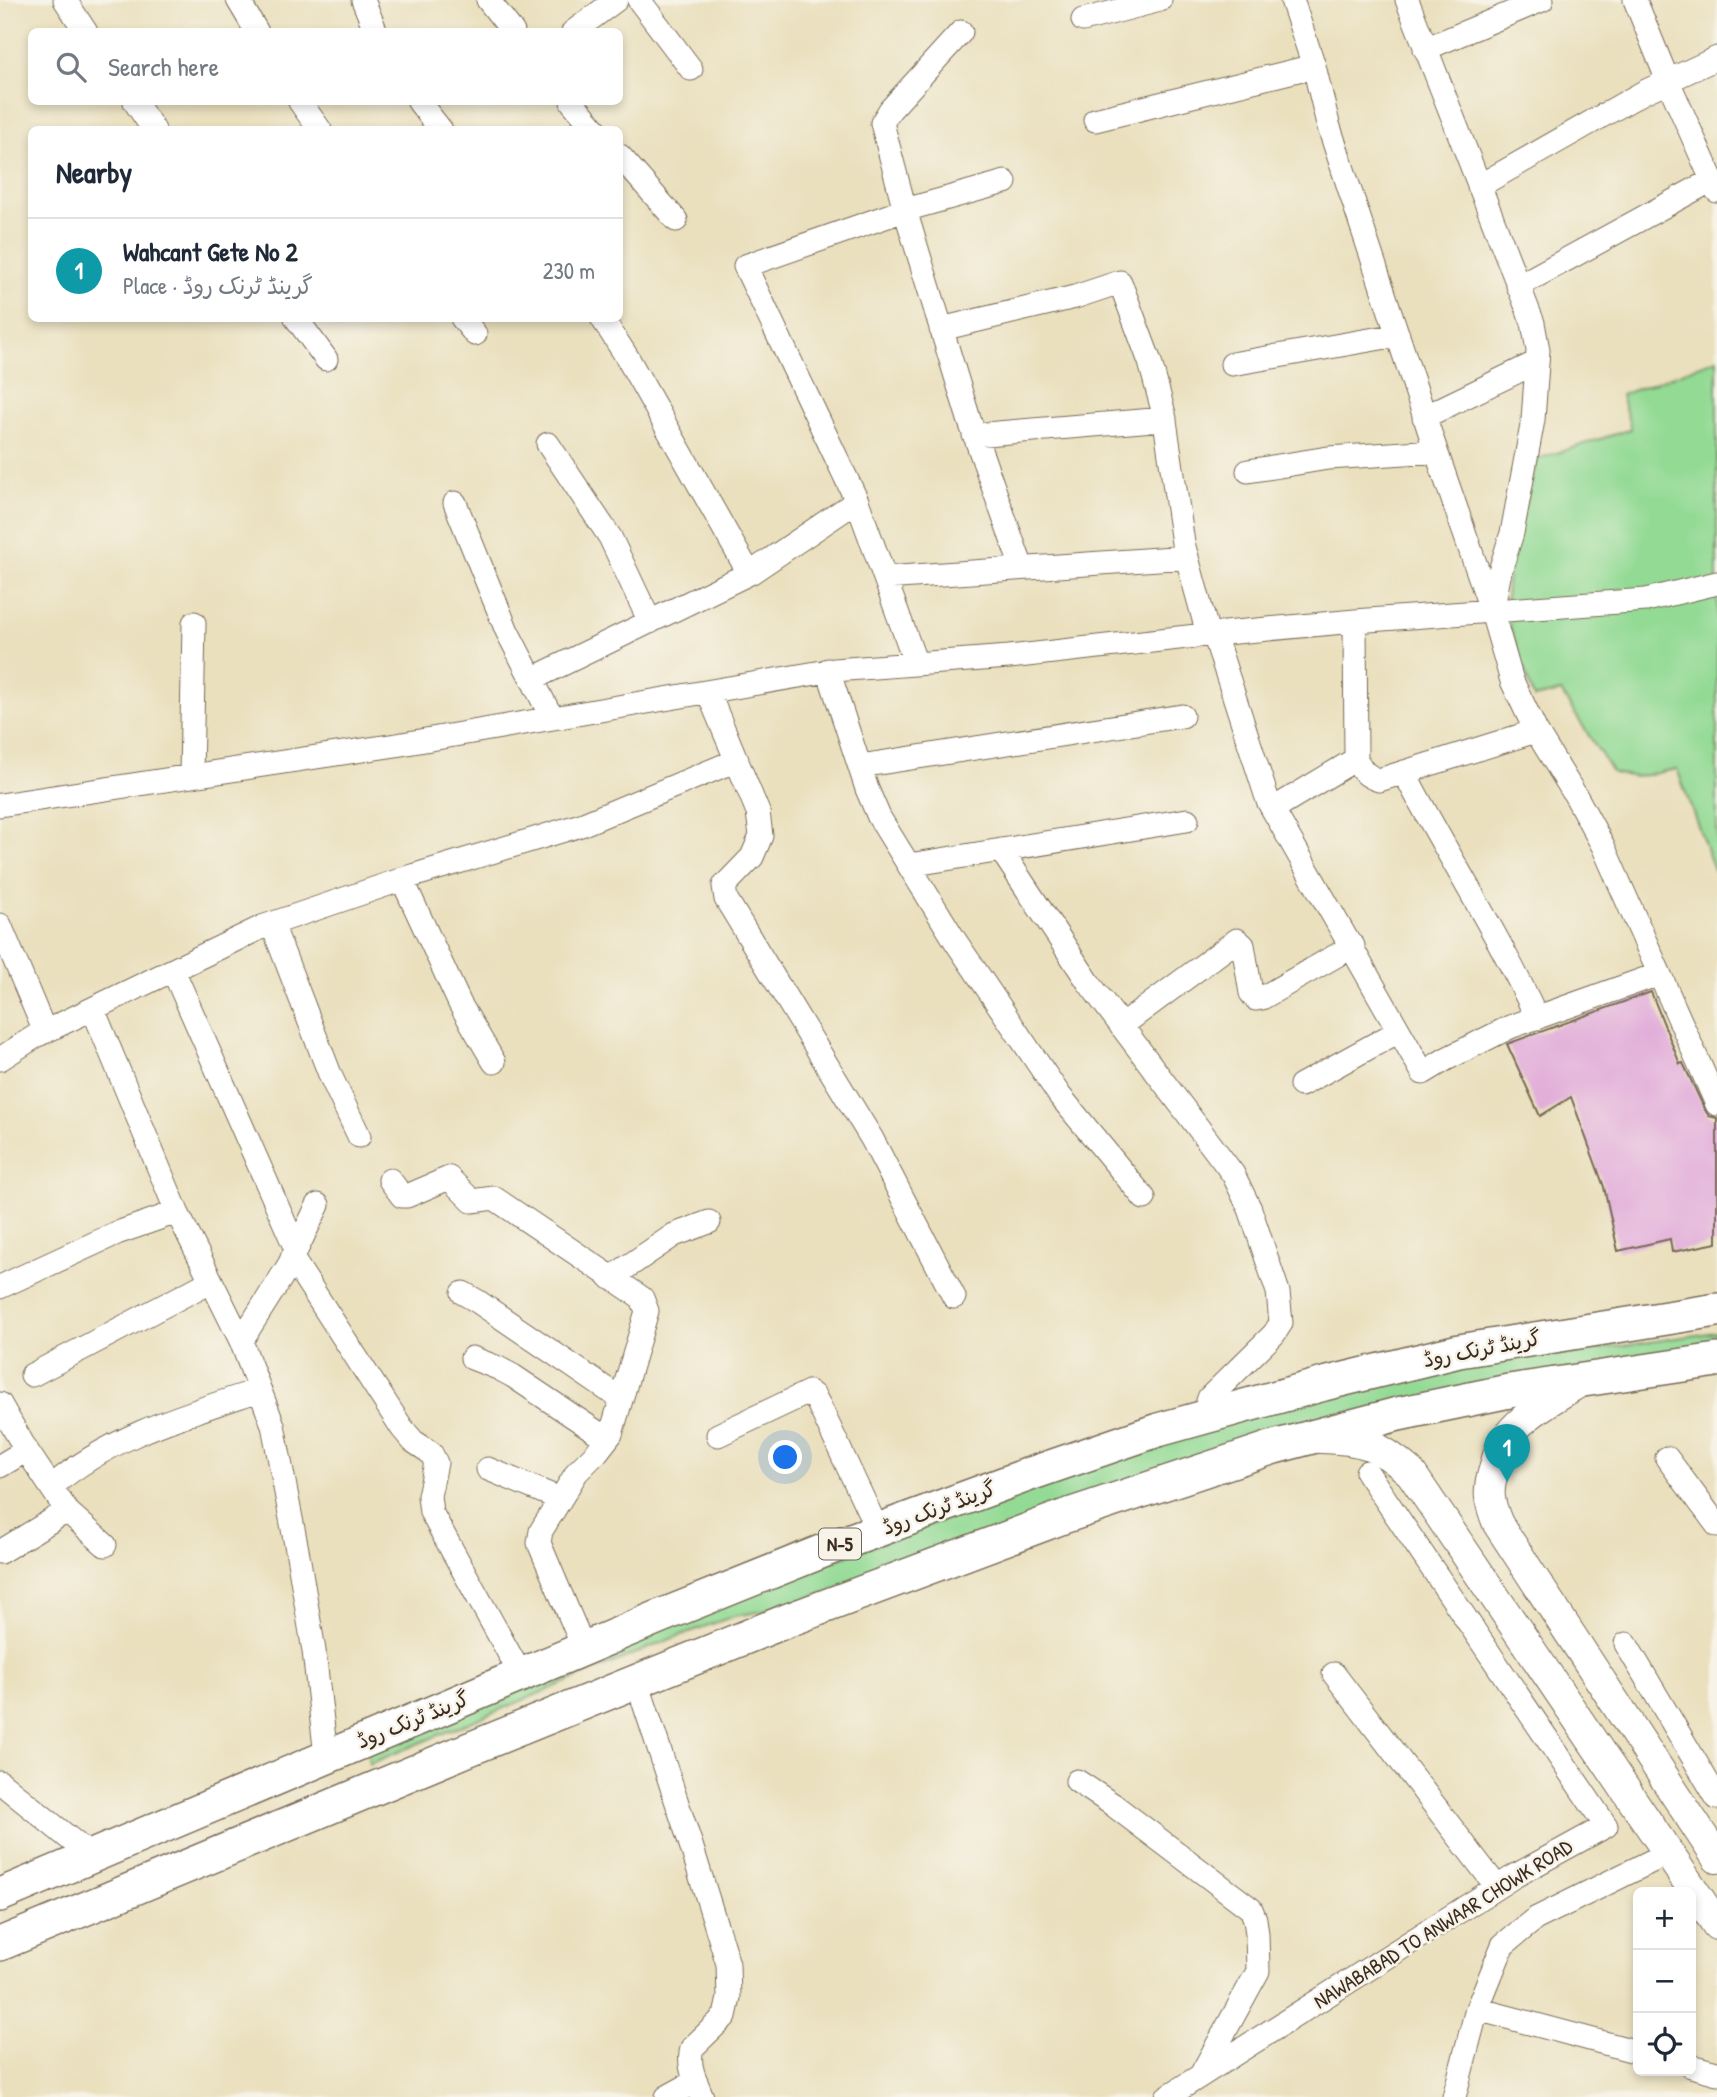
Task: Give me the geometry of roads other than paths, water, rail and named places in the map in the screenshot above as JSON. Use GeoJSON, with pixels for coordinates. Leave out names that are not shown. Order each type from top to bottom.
{"type":"FeatureCollection","features":[{"type":"Feature","properties":{"kind":"highway","name":"گرینڈ ٹرنک روڈ"},"geometry":{"type":"LineString","coordinates":[[0,1895],[685,1606],[877,1531],[1158,1430],[1324,1384],[1459,1351],[1717,1310]]}},
{"type":"Feature","properties":{"kind":"highway","name":"N-5"},"geometry":{"type":"LineString","coordinates":[[0,1944],[786,1621],[1063,1517],[1273,1447],[1398,1414],[1509,1391],[1717,1360]]}},
{"type":"Feature","properties":{"kind":"highway"},"geometry":{"type":"LineString","coordinates":[[326,1756],[345,1800]]}},
{"type":"Feature","properties":{"kind":"main road"},"geometry":{"type":"LineString","coordinates":[[1586,1378],[1517,1425],[1507,1436],[1492,1474],[1488,1490],[1489,1502],[1498,1524],[1717,1858]]}},
{"type":"Feature","properties":{"kind":"main road"},"geometry":{"type":"LineString","coordinates":[[1308,1438],[1361,1441],[1392,1456],[1411,1473],[1717,1925]]}},
{"type":"Feature","properties":{"kind":"street"},"geometry":{"type":"LineString","coordinates":[[65,0],[83,28]]}},
{"type":"Feature","properties":{"kind":"street"},"geometry":{"type":"LineString","coordinates":[[238,0],[255,28]]}},
{"type":"Feature","properties":{"kind":"street"},"geometry":{"type":"LineString","coordinates":[[363,0],[374,28]]}},
{"type":"Feature","properties":{"kind":"street"},"geometry":{"type":"LineString","coordinates":[[488,0],[510,28]]}},
{"type":"Feature","properties":{"kind":"street"},"geometry":{"type":"LineString","coordinates":[[578,28],[616,0]]}},
{"type":"Feature","properties":{"kind":"street"},"geometry":{"type":"LineString","coordinates":[[639,0],[691,69]]}},
{"type":"Feature","properties":{"kind":"street"},"geometry":{"type":"LineString","coordinates":[[1083,20],[1160,0]]}},
{"type":"Feature","properties":{"kind":"street"},"geometry":{"type":"LineString","coordinates":[[1292,0],[1314,66],[1328,124],[1492,612],[1512,681],[1536,731],[1603,846],[1717,1104]]}},
{"type":"Feature","properties":{"kind":"street"},"geometry":{"type":"LineString","coordinates":[[1406,0],[1533,323],[1538,350],[1531,433],[1512,533],[1500,571],[1492,612]]}},
{"type":"Feature","properties":{"kind":"street"},"geometry":{"type":"LineString","coordinates":[[1425,49],[1542,0]]}},
{"type":"Feature","properties":{"kind":"street"},"geometry":{"type":"LineString","coordinates":[[1518,286],[1714,186],[1635,0]]}},
{"type":"Feature","properties":{"kind":"street"},"geometry":{"type":"LineString","coordinates":[[961,32],[882,122],[905,210],[974,435],[1022,568]]}},
{"type":"Feature","properties":{"kind":"street"},"geometry":{"type":"LineString","coordinates":[[1479,186],[1644,92],[1717,58]]}},
{"type":"Feature","properties":{"kind":"street"},"geometry":{"type":"LineString","coordinates":[[1095,120],[1314,66]]}},
{"type":"Feature","properties":{"kind":"street"},"geometry":{"type":"LineString","coordinates":[[137,105],[152,126]]}},
{"type":"Feature","properties":{"kind":"street"},"geometry":{"type":"LineString","coordinates":[[302,105],[317,126]]}},
{"type":"Feature","properties":{"kind":"street"},"geometry":{"type":"LineString","coordinates":[[421,105],[437,126]]}},
{"type":"Feature","properties":{"kind":"street"},"geometry":{"type":"LineString","coordinates":[[575,105],[593,126]]}},
{"type":"Feature","properties":{"kind":"street"},"geometry":{"type":"LineString","coordinates":[[623,159],[676,220]]}},
{"type":"Feature","properties":{"kind":"street"},"geometry":{"type":"LineString","coordinates":[[916,664],[857,502],[745,266],[905,210],[1005,181]]}},
{"type":"Feature","properties":{"kind":"street"},"geometry":{"type":"LineString","coordinates":[[941,329],[1075,297],[1120,282],[1150,362],[1165,419],[1187,557],[1268,800],[1423,1073],[1510,1027],[1659,974]]}},
{"type":"Feature","properties":{"kind":"street"},"geometry":{"type":"LineString","coordinates":[[299,322],[326,359]]}},
{"type":"Feature","properties":{"kind":"street"},"geometry":{"type":"LineString","coordinates":[[605,322],[749,573]]}},
{"type":"Feature","properties":{"kind":"street"},"geometry":{"type":"LineString","coordinates":[[1232,364],[1398,335]]}},
{"type":"Feature","properties":{"kind":"street"},"geometry":{"type":"LineString","coordinates":[[1424,416],[1537,362]]}},
{"type":"Feature","properties":{"kind":"street"},"geometry":{"type":"LineString","coordinates":[[974,435],[1165,419]]}},
{"type":"Feature","properties":{"kind":"street"},"geometry":{"type":"LineString","coordinates":[[548,444],[610,537],[650,621]]}},
{"type":"Feature","properties":{"kind":"street"},"geometry":{"type":"LineString","coordinates":[[1248,471],[1328,458],[1436,451]]}},
{"type":"Feature","properties":{"kind":"street"},"geometry":{"type":"LineString","coordinates":[[532,679],[749,573],[857,502]]}},
{"type":"Feature","properties":{"kind":"street"},"geometry":{"type":"LineString","coordinates":[[455,503],[507,631],[552,718]]}},
{"type":"Feature","properties":{"kind":"street"},"geometry":{"type":"LineString","coordinates":[[885,578],[1187,557]]}},
{"type":"Feature","properties":{"kind":"street"},"geometry":{"type":"LineString","coordinates":[[0,805],[396,745],[828,670],[1009,657],[1354,621],[1646,600],[1717,583]]}},
{"type":"Feature","properties":{"kind":"street"},"geometry":{"type":"LineString","coordinates":[[1354,621],[1356,759],[1363,773],[1369,777],[1379,780],[1536,731]]}},
{"type":"Feature","properties":{"kind":"street"},"geometry":{"type":"LineString","coordinates":[[191,776],[194,623]]}},
{"type":"Feature","properties":{"kind":"street"},"geometry":{"type":"LineString","coordinates":[[828,670],[867,789],[880,817],[956,942],[1060,1096],[1144,1198]]}},
{"type":"Feature","properties":{"kind":"street"},"geometry":{"type":"LineString","coordinates":[[708,691],[758,811],[761,836],[752,857],[724,886],[726,899],[872,1139],[954,1297]]}},
{"type":"Feature","properties":{"kind":"street"},"geometry":{"type":"LineString","coordinates":[[860,766],[1182,716]]}},
{"type":"Feature","properties":{"kind":"street"},"geometry":{"type":"LineString","coordinates":[[1273,809],[1356,759]]}},
{"type":"Feature","properties":{"kind":"street"},"geometry":{"type":"LineString","coordinates":[[0,1059],[45,1032],[272,924],[402,879],[581,825],[737,760]]}},
{"type":"Feature","properties":{"kind":"street"},"geometry":{"type":"LineString","coordinates":[[1404,772],[1516,973],[1537,1018]]}},
{"type":"Feature","properties":{"kind":"street"},"geometry":{"type":"LineString","coordinates":[[909,864],[1187,820]]}},
{"type":"Feature","properties":{"kind":"street"},"geometry":{"type":"LineString","coordinates":[[1001,850],[1089,983],[1233,1174],[1250,1209],[1278,1292],[1281,1323],[1274,1334],[1209,1398],[1203,1418]]}},
{"type":"Feature","properties":{"kind":"street"},"geometry":{"type":"LineString","coordinates":[[402,879],[460,1004],[494,1062]]}},
{"type":"Feature","properties":{"kind":"street"},"geometry":{"type":"LineString","coordinates":[[272,924],[331,1077],[359,1136]]}},
{"type":"Feature","properties":{"kind":"street"},"geometry":{"type":"LineString","coordinates":[[0,925],[45,1032]]}},
{"type":"Feature","properties":{"kind":"street"},"geometry":{"type":"LineString","coordinates":[[1121,1026],[1237,940],[1243,945],[1251,993],[1256,999],[1353,946]]}},
{"type":"Feature","properties":{"kind":"street"},"geometry":{"type":"LineString","coordinates":[[173,970],[294,1254],[401,1428],[431,1453],[436,1463],[429,1496],[431,1512],[522,1675]]}},
{"type":"Feature","properties":{"kind":"street"},"geometry":{"type":"LineString","coordinates":[[93,1009],[177,1212],[241,1340],[273,1425],[314,1651],[326,1756]]}},
{"type":"Feature","properties":{"kind":"street"},"geometry":{"type":"LineString","coordinates":[[1301,1085],[1399,1031]]}},
{"type":"Feature","properties":{"kind":"street"},"geometry":{"type":"LineString","coordinates":[[390,1180],[402,1196],[449,1178],[472,1201],[495,1198],[642,1298],[647,1311],[611,1434],[577,1472],[541,1531],[540,1543],[584,1649]]}},
{"type":"Feature","properties":{"kind":"street"},"geometry":{"type":"LineString","coordinates":[[241,1340],[294,1254],[318,1205]]}},
{"type":"Feature","properties":{"kind":"street"},"geometry":{"type":"LineString","coordinates":[[0,1287],[117,1233],[177,1212]]}},
{"type":"Feature","properties":{"kind":"street"},"geometry":{"type":"LineString","coordinates":[[611,1278],[674,1235],[709,1222]]}},
{"type":"Feature","properties":{"kind":"street"},"geometry":{"type":"LineString","coordinates":[[32,1374],[211,1281]]}},
{"type":"Feature","properties":{"kind":"street"},"geometry":{"type":"LineString","coordinates":[[463,1293],[621,1399]]}},
{"type":"Feature","properties":{"kind":"street"},"geometry":{"type":"LineString","coordinates":[[472,1358],[498,1367],[513,1376],[607,1439]]}},
{"type":"Feature","properties":{"kind":"street"},"geometry":{"type":"LineString","coordinates":[[51,1487],[94,1457],[146,1430],[260,1390]]}},
{"type":"Feature","properties":{"kind":"street"},"geometry":{"type":"LineString","coordinates":[[718,1435],[808,1392],[819,1405],[877,1531]]}},
{"type":"Feature","properties":{"kind":"street"},"geometry":{"type":"LineString","coordinates":[[0,1404],[25,1448],[67,1511],[105,1545]]}},
{"type":"Feature","properties":{"kind":"street"},"geometry":{"type":"LineString","coordinates":[[1667,1458],[1717,1525]]}},
{"type":"Feature","properties":{"kind":"street"},"geometry":{"type":"LineString","coordinates":[[488,1469],[560,1499]]}},
{"type":"Feature","properties":{"kind":"street","name":"NAWABABAD TO ANWAAR CHOWK ROAD"},"geometry":{"type":"LineString","coordinates":[[1167,2097],[1497,1887],[1606,1826],[1367,1472]]}},
{"type":"Feature","properties":{"kind":"street"},"geometry":{"type":"LineString","coordinates":[[0,1552],[67,1511]]}},
{"type":"Feature","properties":{"kind":"street"},"geometry":{"type":"LineString","coordinates":[[1626,1644],[1717,1798]]}},
{"type":"Feature","properties":{"kind":"street"},"geometry":{"type":"LineString","coordinates":[[1334,1674],[1497,1887]]}},
{"type":"Feature","properties":{"kind":"street"},"geometry":{"type":"LineString","coordinates":[[637,1682],[728,1964],[729,1998],[725,2016],[692,2048],[691,2068],[699,2089],[667,2097]]}},
{"type":"Feature","properties":{"kind":"street"},"geometry":{"type":"LineString","coordinates":[[1077,1781],[1112,1804],[1251,1909],[1255,1919],[1258,1971],[1200,2076]]}},
{"type":"Feature","properties":{"kind":"street"},"geometry":{"type":"LineString","coordinates":[[0,1782],[92,1856]]}},
{"type":"Feature","properties":{"kind":"street"},"geometry":{"type":"LineString","coordinates":[[1457,2096],[1477,2008],[1503,1945],[1535,1919],[1668,1853]]}},
{"type":"Feature","properties":{"kind":"street"},"geometry":{"type":"LineString","coordinates":[[1477,2008],[1633,2051]]}},
{"type":"Feature","properties":{"kind":"street"},"geometry":{"type":"LineString","coordinates":[[1696,2067],[1717,2073]]}},
{"type":"Feature","properties":{"kind":"place","name":"Wahcant Gete No 2"},"geometry":{"type":"Point","coordinates":[1507,1482]}}]}
